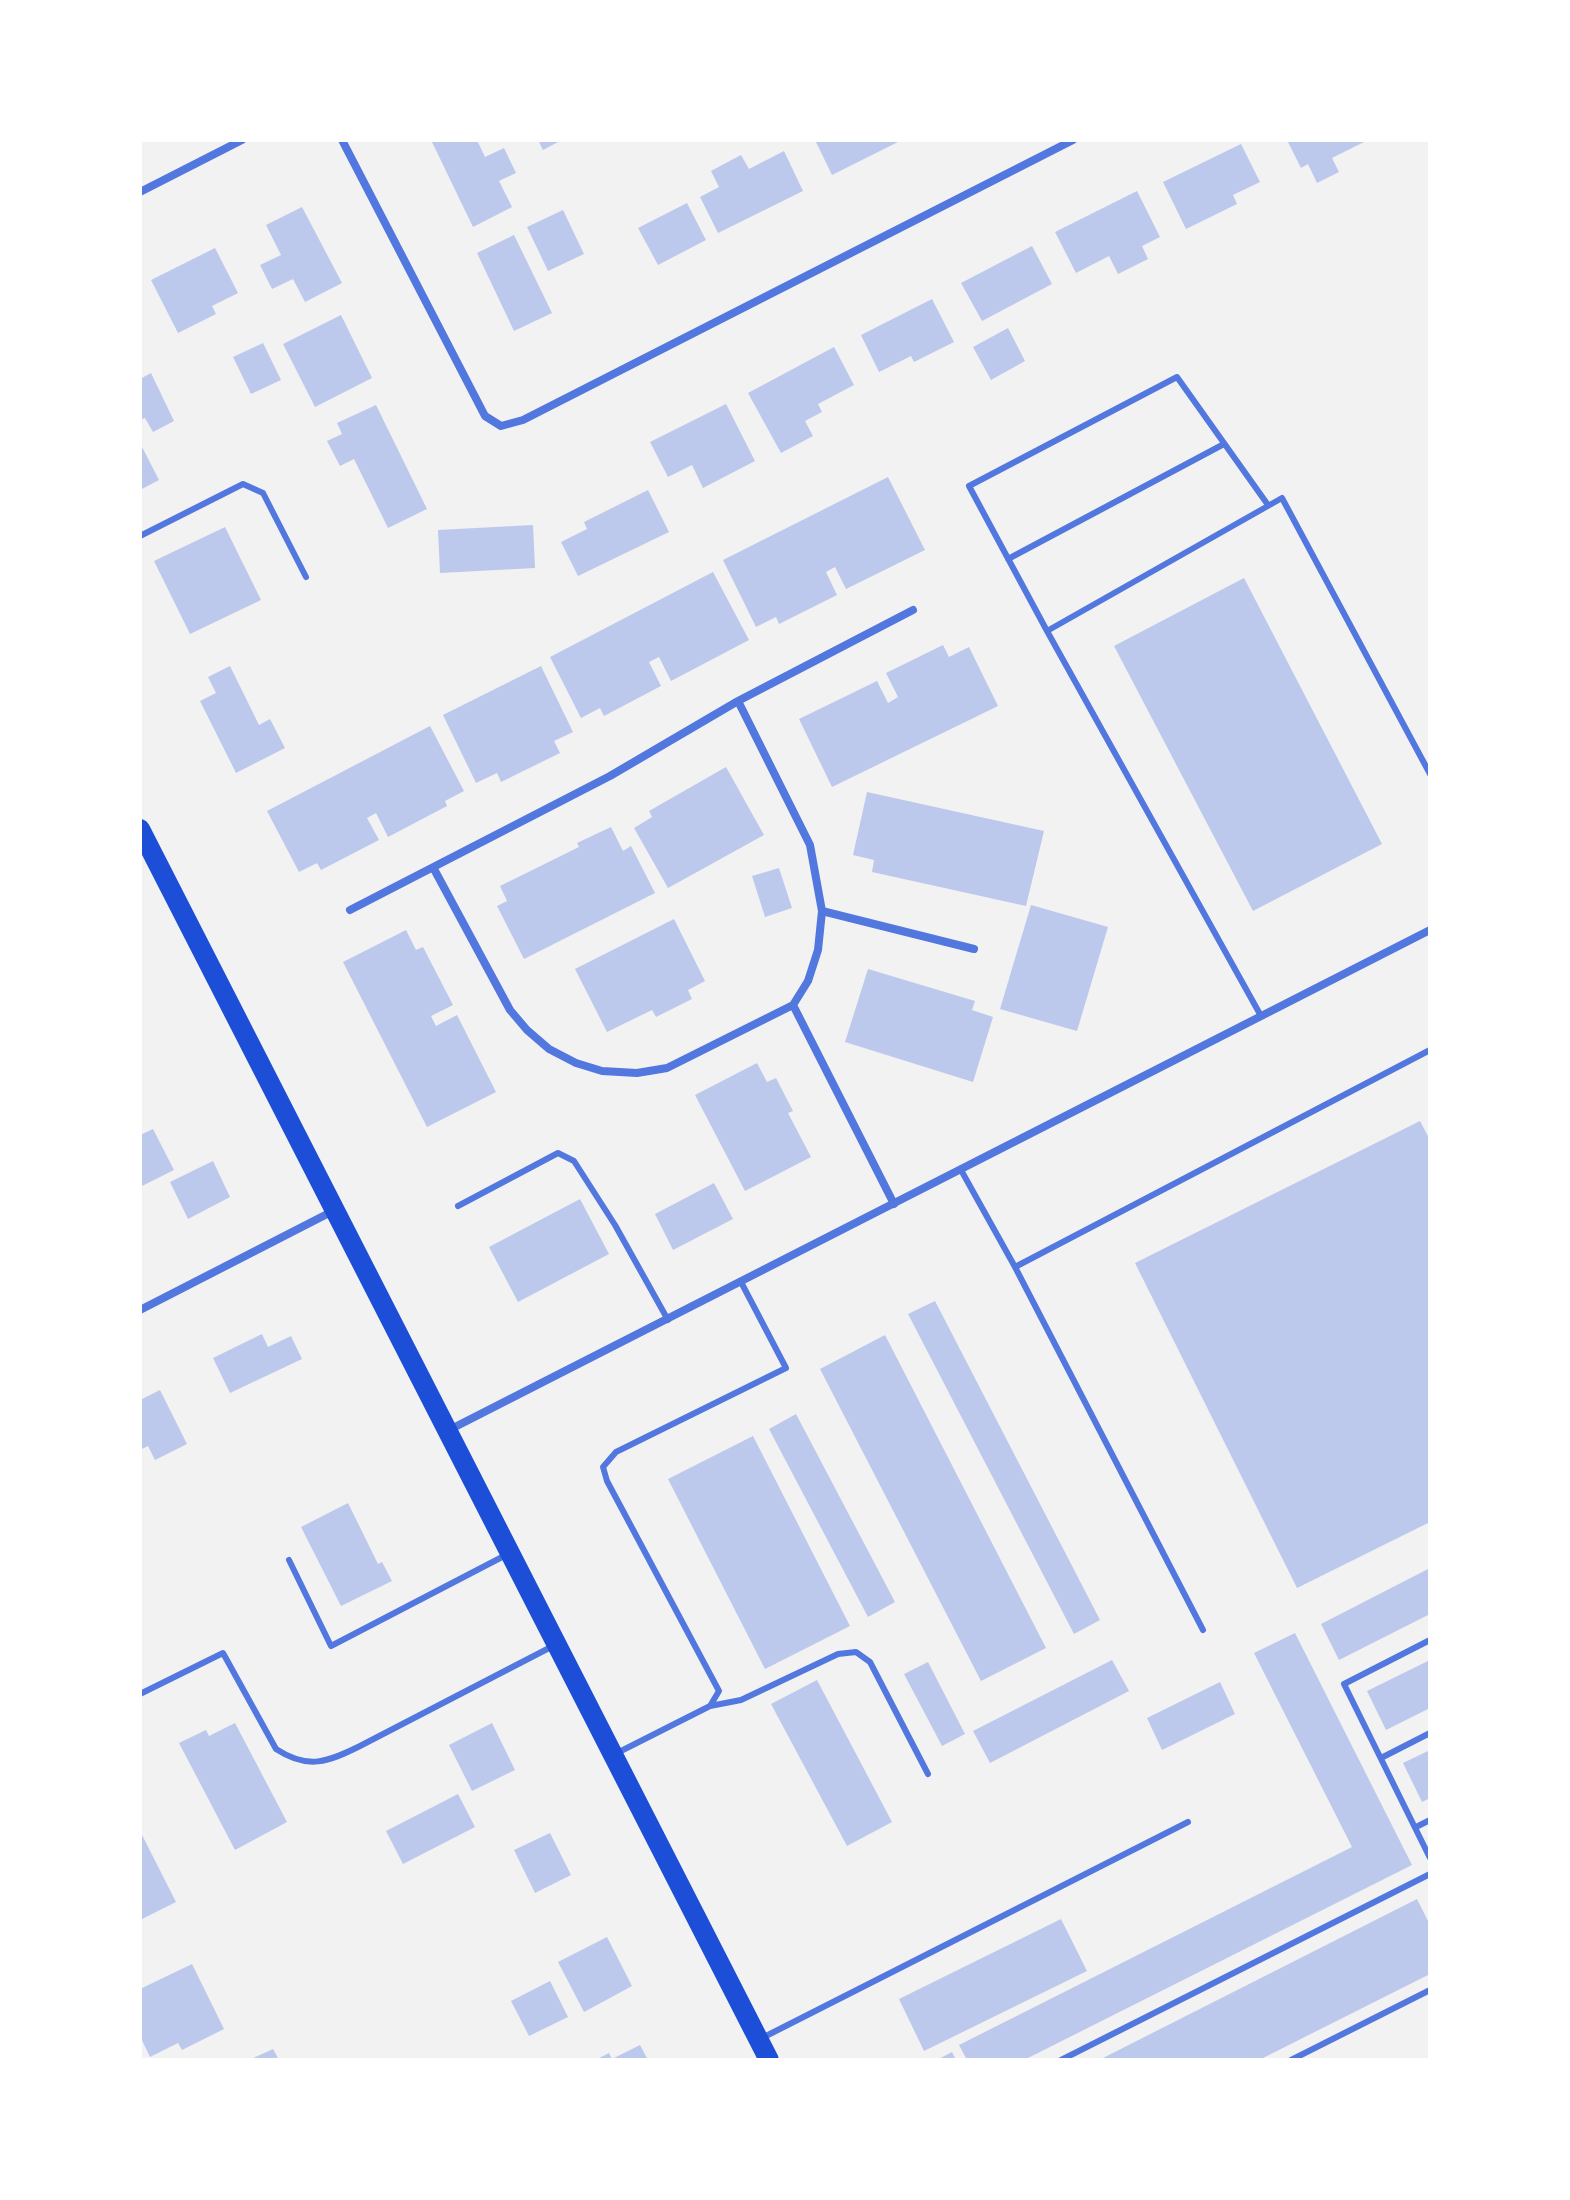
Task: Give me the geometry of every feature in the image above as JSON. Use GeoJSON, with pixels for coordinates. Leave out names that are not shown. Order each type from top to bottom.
{"type":"FeatureCollection","features":[{"type":"Feature","properties":{"kind":"main road"},"geometry":{"type":"LineString","coordinates":[[140,829],[769,2060]]}},
{"type":"Feature","properties":{"kind":"street"},"geometry":{"type":"LineString","coordinates":[[140,192],[242,140]]}},
{"type":"Feature","properties":{"kind":"street"},"geometry":{"type":"LineString","coordinates":[[342,140],[485,416],[501,426],[523,420],[1073,140]]}},
{"type":"Feature","properties":{"kind":"street"},"geometry":{"type":"LineString","coordinates":[[350,910],[610,776],[738,701],[913,610]]}},
{"type":"Feature","properties":{"kind":"street"},"geometry":{"type":"LineString","coordinates":[[434,869],[510,1010],[549,1049],[576,1063],[602,1071],[637,1073],[667,1068],[793,1005],[808,981],[815,960],[822,911],[810,845],[738,701]]}},
{"type":"Feature","properties":{"kind":"street"},"geometry":{"type":"LineString","coordinates":[[822,911],[974,949]]}},
{"type":"Feature","properties":{"kind":"street"},"geometry":{"type":"LineString","coordinates":[[449,1430],[1430,930]]}},
{"type":"Feature","properties":{"kind":"street"},"geometry":{"type":"LineString","coordinates":[[793,1005],[894,1204]]}},
{"type":"Feature","properties":{"kind":"street"},"geometry":{"type":"LineString","coordinates":[[140,1310],[335,1209]]}},
{"type":"Feature","properties":{"kind":"lane"},"geometry":{"type":"LineString","coordinates":[[1261,1016],[969,486],[1177,377],[1268,505]]}},
{"type":"Feature","properties":{"kind":"lane"},"geometry":{"type":"LineString","coordinates":[[1008,559],[1224,444]]}},
{"type":"Feature","properties":{"kind":"lane"},"geometry":{"type":"LineString","coordinates":[[140,536],[243,484],[263,493],[306,577]]}},
{"type":"Feature","properties":{"kind":"lane"},"geometry":{"type":"LineString","coordinates":[[1047,631],[1282,498],[1430,774]]}},
{"type":"Feature","properties":{"kind":"lane"},"geometry":{"type":"LineString","coordinates":[[1015,1267],[1430,1050]]}},
{"type":"Feature","properties":{"kind":"lane"},"geometry":{"type":"LineString","coordinates":[[458,1206],[558,1153],[574,1161],[615,1225],[668,1320]]}},
{"type":"Feature","properties":{"kind":"lane"},"geometry":{"type":"LineString","coordinates":[[961,1170],[1015,1267],[1203,1630]]}},
{"type":"Feature","properties":{"kind":"lane"},"geometry":{"type":"LineString","coordinates":[[710,1706],[719,1691],[607,1481],[603,1467],[616,1452],[786,1368],[741,1282]]}},
{"type":"Feature","properties":{"kind":"lane"},"geometry":{"type":"LineString","coordinates":[[289,1560],[331,1646],[509,1553]]}},
{"type":"Feature","properties":{"kind":"lane"},"geometry":{"type":"LineString","coordinates":[[1430,1640],[1344,1684],[1430,1858]]}},
{"type":"Feature","properties":{"kind":"lane"},"geometry":{"type":"LineString","coordinates":[[140,1694],[223,1653],[276,1749],[289,1758],[318,1762],[333,1760],[557,1644]]}},
{"type":"Feature","properties":{"kind":"lane"},"geometry":{"type":"LineString","coordinates":[[613,1755],[710,1706],[741,1700],[838,1654],[856,1652],[870,1662],[928,1774]]}},
{"type":"Feature","properties":{"kind":"lane"},"geometry":{"type":"LineString","coordinates":[[1381,1758],[1430,1733]]}},
{"type":"Feature","properties":{"kind":"lane"},"geometry":{"type":"LineString","coordinates":[[1416,1827],[1430,1820]]}},
{"type":"Feature","properties":{"kind":"lane"},"geometry":{"type":"LineString","coordinates":[[759,2040],[1188,1822]]}},
{"type":"Feature","properties":{"kind":"lane"},"geometry":{"type":"LineString","coordinates":[[1061,2060],[1430,1874]]}},
{"type":"Feature","properties":{"kind":"lane"},"geometry":{"type":"LineString","coordinates":[[1291,2060],[1430,1990]]}},
{"type":"Feature","properties":{"kind":"building"},"geometry":{"type":"Polygon","coordinates":[[[431,140],[477,140],[485,157],[504,148],[516,173],[499,181],[512,207],[473,227],[431,140]]]}},
{"type":"Feature","properties":{"kind":"building"},"geometry":{"type":"Polygon","coordinates":[[[538,140],[562,140],[543,150],[538,140]]]}},
{"type":"Feature","properties":{"kind":"building"},"geometry":{"type":"Polygon","coordinates":[[[815,140],[902,140],[832,175],[815,140]]]}},
{"type":"Feature","properties":{"kind":"building"},"geometry":{"type":"Polygon","coordinates":[[[1287,140],[1368,140],[1332,158],[1339,172],[1317,183],[1308,164],[1301,168],[1287,140]]]}},
{"type":"Feature","properties":{"kind":"building"},"geometry":{"type":"Polygon","coordinates":[[[1241,144],[1260,182],[1233,195],[1237,204],[1186,229],[1163,182],[1241,144]]]}},
{"type":"Feature","properties":{"kind":"building"},"geometry":{"type":"Polygon","coordinates":[[[784,151],[803,191],[718,233],[700,197],[719,187],[711,171],[741,155],[749,169],[784,151]]]}},
{"type":"Feature","properties":{"kind":"building"},"geometry":{"type":"Polygon","coordinates":[[[1137,191],[1160,237],[1142,246],[1148,259],[1118,274],[1109,256],[1076,273],[1055,232],[1137,191]]]}},
{"type":"Feature","properties":{"kind":"building"},"geometry":{"type":"Polygon","coordinates":[[[687,203],[706,240],[658,265],[638,228],[687,203]]]}},
{"type":"Feature","properties":{"kind":"building"},"geometry":{"type":"Polygon","coordinates":[[[302,207],[342,283],[305,302],[293,279],[272,289],[260,265],[281,255],[266,225],[302,207]]]}},
{"type":"Feature","properties":{"kind":"building"},"geometry":{"type":"Polygon","coordinates":[[[563,210],[584,254],[548,271],[527,227],[563,210]]]}},
{"type":"Feature","properties":{"kind":"building"},"geometry":{"type":"Polygon","coordinates":[[[514,235],[552,313],[514,331],[477,253],[514,235]]]}},
{"type":"Feature","properties":{"kind":"building"},"geometry":{"type":"Polygon","coordinates":[[[1032,246],[1052,284],[982,321],[961,283],[1032,246]]]}},
{"type":"Feature","properties":{"kind":"building"},"geometry":{"type":"Polygon","coordinates":[[[215,248],[238,293],[212,306],[216,314],[178,333],[151,280],[215,248]]]}},
{"type":"Feature","properties":{"kind":"building"},"geometry":{"type":"Polygon","coordinates":[[[932,299],[954,342],[914,362],[911,356],[879,372],[861,335],[932,299]]]}},
{"type":"Feature","properties":{"kind":"building"},"geometry":{"type":"Polygon","coordinates":[[[341,315],[372,378],[315,407],[283,344],[341,315]]]}},
{"type":"Feature","properties":{"kind":"building"},"geometry":{"type":"Polygon","coordinates":[[[1008,328],[1025,361],[991,380],[973,347],[1008,328]]]}},
{"type":"Feature","properties":{"kind":"building"},"geometry":{"type":"Polygon","coordinates":[[[263,343],[281,380],[251,394],[233,357],[263,343]]]}},
{"type":"Feature","properties":{"kind":"building"},"geometry":{"type":"Polygon","coordinates":[[[834,347],[854,385],[818,404],[822,412],[805,421],[813,436],[781,453],[748,393],[834,347]]]}},
{"type":"Feature","properties":{"kind":"building"},"geometry":{"type":"Polygon","coordinates":[[[151,373],[174,421],[153,432],[145,418],[140,420],[140,379],[151,373]]]}},
{"type":"Feature","properties":{"kind":"building"},"geometry":{"type":"Polygon","coordinates":[[[726,404],[755,461],[703,488],[692,465],[668,477],[650,442],[726,404]]]}},
{"type":"Feature","properties":{"kind":"building"},"geometry":{"type":"Polygon","coordinates":[[[376,405],[427,509],[388,528],[354,459],[340,466],[327,441],[342,434],[337,423],[376,405]]]}},
{"type":"Feature","properties":{"kind":"building"},"geometry":{"type":"Polygon","coordinates":[[[140,443],[159,480],[140,490],[140,443]]]}},
{"type":"Feature","properties":{"kind":"building"},"geometry":{"type":"Polygon","coordinates":[[[888,477],[925,550],[846,589],[835,567],[826,572],[837,595],[779,624],[776,617],[756,627],[723,560],[888,477]]]}},
{"type":"Feature","properties":{"kind":"building"},"geometry":{"type":"Polygon","coordinates":[[[648,490],[669,532],[578,576],[561,542],[587,529],[584,522],[648,490]]]}},
{"type":"Feature","properties":{"kind":"building"},"geometry":{"type":"Polygon","coordinates":[[[533,525],[535,568],[440,573],[438,530],[533,525]]]}},
{"type":"Feature","properties":{"kind":"building"},"geometry":{"type":"Polygon","coordinates":[[[225,527],[261,600],[190,634],[154,561],[225,527]]]}},
{"type":"Feature","properties":{"kind":"building"},"geometry":{"type":"Polygon","coordinates":[[[713,572],[749,640],[671,681],[659,657],[649,662],[661,686],[604,716],[600,708],[581,718],[550,657],[713,572]]]}},
{"type":"Feature","properties":{"kind":"building"},"geometry":{"type":"Polygon","coordinates":[[[1244,578],[1382,844],[1253,911],[1114,646],[1244,578]]]}},
{"type":"Feature","properties":{"kind":"building"},"geometry":{"type":"Polygon","coordinates":[[[943,645],[949,657],[969,647],[998,706],[832,787],[799,719],[877,681],[888,703],[898,697],[886,673],[943,645]]]}},
{"type":"Feature","properties":{"kind":"building"},"geometry":{"type":"Polygon","coordinates":[[[230,666],[259,725],[270,719],[285,748],[236,773],[200,701],[216,693],[208,677],[230,666]]]}},
{"type":"Feature","properties":{"kind":"building"},"geometry":{"type":"Polygon","coordinates":[[[541,666],[573,732],[554,741],[560,753],[501,782],[497,773],[476,783],[443,715],[541,666]]]}},
{"type":"Feature","properties":{"kind":"building"},"geometry":{"type":"Polygon","coordinates":[[[430,726],[464,791],[445,801],[447,806],[388,837],[376,813],[367,818],[379,840],[321,870],[317,863],[299,872],[267,811],[430,726]]]}},
{"type":"Feature","properties":{"kind":"building"},"geometry":{"type":"Polygon","coordinates":[[[726,767],[764,835],[668,888],[634,828],[652,817],[649,811],[726,767]]]}},
{"type":"Feature","properties":{"kind":"building"},"geometry":{"type":"Polygon","coordinates":[[[867,792],[1044,831],[1026,906],[872,872],[874,860],[853,855],[867,792]]]}},
{"type":"Feature","properties":{"kind":"building"},"geometry":{"type":"Polygon","coordinates":[[[611,827],[623,851],[631,846],[655,893],[524,959],[497,906],[507,901],[500,886],[579,847],[577,843],[611,827]]]}},
{"type":"Feature","properties":{"kind":"building"},"geometry":{"type":"Polygon","coordinates":[[[779,868],[792,908],[765,917],[752,876],[779,868]]]}},
{"type":"Feature","properties":{"kind":"building"},"geometry":{"type":"Polygon","coordinates":[[[1031,905],[1108,927],[1077,1031],[1000,1009],[1031,905]]]}},
{"type":"Feature","properties":{"kind":"building"},"geometry":{"type":"Polygon","coordinates":[[[674,919],[705,981],[688,990],[692,999],[656,1017],[652,1010],[607,1032],[575,969],[674,919]]]}},
{"type":"Feature","properties":{"kind":"building"},"geometry":{"type":"Polygon","coordinates":[[[406,930],[416,950],[423,947],[453,1005],[431,1016],[436,1026],[457,1015],[496,1092],[427,1127],[343,962],[406,930]]]}},
{"type":"Feature","properties":{"kind":"building"},"geometry":{"type":"Polygon","coordinates":[[[868,969],[975,1001],[972,1010],[993,1017],[973,1082],[845,1042],[868,969]]]}},
{"type":"Feature","properties":{"kind":"building"},"geometry":{"type":"Polygon","coordinates":[[[757,1063],[767,1082],[776,1078],[793,1111],[788,1113],[811,1157],[745,1191],[695,1095],[757,1063]]]}},
{"type":"Feature","properties":{"kind":"building"},"geometry":{"type":"Polygon","coordinates":[[[1420,1121],[1430,1140],[1430,1522],[1297,1588],[1135,1263],[1420,1121]]]}},
{"type":"Feature","properties":{"kind":"building"},"geometry":{"type":"Polygon","coordinates":[[[153,1129],[174,1170],[140,1187],[140,1135],[153,1129]]]}},
{"type":"Feature","properties":{"kind":"building"},"geometry":{"type":"Polygon","coordinates":[[[213,1161],[230,1197],[188,1219],[170,1182],[213,1161]]]}},
{"type":"Feature","properties":{"kind":"building"},"geometry":{"type":"Polygon","coordinates":[[[714,1183],[733,1219],[673,1250],[655,1214],[714,1183]]]}},
{"type":"Feature","properties":{"kind":"building"},"geometry":{"type":"Polygon","coordinates":[[[580,1199],[609,1254],[518,1302],[489,1247],[580,1199]]]}},
{"type":"Feature","properties":{"kind":"building"},"geometry":{"type":"Polygon","coordinates":[[[935,1301],[1100,1620],[1074,1634],[908,1314],[935,1301]]]}},
{"type":"Feature","properties":{"kind":"building"},"geometry":{"type":"Polygon","coordinates":[[[262,1334],[268,1347],[291,1336],[302,1359],[230,1393],[213,1358],[262,1334]]]}},
{"type":"Feature","properties":{"kind":"building"},"geometry":{"type":"Polygon","coordinates":[[[885,1335],[1046,1648],[981,1681],[820,1369],[885,1335]]]}},
{"type":"Feature","properties":{"kind":"building"},"geometry":{"type":"Polygon","coordinates":[[[160,1390],[187,1444],[155,1460],[148,1446],[140,1450],[140,1400],[160,1390]]]}},
{"type":"Feature","properties":{"kind":"building"},"geometry":{"type":"Polygon","coordinates":[[[796,1414],[895,1602],[868,1617],[769,1429],[796,1414]]]}},
{"type":"Feature","properties":{"kind":"building"},"geometry":{"type":"Polygon","coordinates":[[[753,1436],[850,1626],[765,1669],[668,1479],[753,1436]]]}},
{"type":"Feature","properties":{"kind":"building"},"geometry":{"type":"Polygon","coordinates":[[[348,1503],[378,1564],[382,1562],[392,1581],[341,1606],[301,1527],[348,1503]]]}},
{"type":"Feature","properties":{"kind":"building"},"geometry":{"type":"Polygon","coordinates":[[[1430,1568],[1430,1614],[1339,1660],[1321,1624],[1430,1568]]]}},
{"type":"Feature","properties":{"kind":"building"},"geometry":{"type":"Polygon","coordinates":[[[1295,1633],[1412,1865],[1024,2060],[967,2060],[959,2045],[1352,1847],[1254,1653],[1295,1633]]]}},
{"type":"Feature","properties":{"kind":"building"},"geometry":{"type":"Polygon","coordinates":[[[1112,1660],[1129,1691],[990,1763],[973,1731],[1112,1660]]]}},
{"type":"Feature","properties":{"kind":"building"},"geometry":{"type":"Polygon","coordinates":[[[1430,1660],[1430,1708],[1386,1730],[1367,1691],[1430,1660]]]}},
{"type":"Feature","properties":{"kind":"building"},"geometry":{"type":"Polygon","coordinates":[[[928,1662],[965,1734],[942,1746],[904,1674],[928,1662]]]}},
{"type":"Feature","properties":{"kind":"building"},"geometry":{"type":"Polygon","coordinates":[[[817,1680],[892,1822],[847,1846],[771,1704],[817,1680]]]}},
{"type":"Feature","properties":{"kind":"building"},"geometry":{"type":"Polygon","coordinates":[[[1220,1682],[1235,1714],[1162,1750],[1147,1718],[1220,1682]]]}},
{"type":"Feature","properties":{"kind":"building"},"geometry":{"type":"Polygon","coordinates":[[[235,1723],[287,1822],[235,1850],[179,1743],[206,1730],[209,1736],[235,1723]]]}},
{"type":"Feature","properties":{"kind":"building"},"geometry":{"type":"Polygon","coordinates":[[[492,1723],[515,1770],[472,1791],[449,1745],[492,1723]]]}},
{"type":"Feature","properties":{"kind":"building"},"geometry":{"type":"Polygon","coordinates":[[[1430,1750],[1430,1798],[1422,1802],[1403,1763],[1430,1750]]]}},
{"type":"Feature","properties":{"kind":"building"},"geometry":{"type":"Polygon","coordinates":[[[458,1794],[475,1827],[403,1864],[386,1831],[458,1794]]]}},
{"type":"Feature","properties":{"kind":"building"},"geometry":{"type":"Polygon","coordinates":[[[140,1831],[176,1902],[140,1920],[140,1831]]]}},
{"type":"Feature","properties":{"kind":"building"},"geometry":{"type":"Polygon","coordinates":[[[550,1833],[571,1875],[535,1893],[514,1850],[550,1833]]]}},
{"type":"Feature","properties":{"kind":"building"},"geometry":{"type":"Polygon","coordinates":[[[1417,1899],[1430,1925],[1430,1974],[1259,2060],[1099,2060],[1417,1899]]]}},
{"type":"Feature","properties":{"kind":"building"},"geometry":{"type":"Polygon","coordinates":[[[1061,1919],[1087,1971],[924,2051],[899,1999],[1061,1919]]]}},
{"type":"Feature","properties":{"kind":"building"},"geometry":{"type":"Polygon","coordinates":[[[607,1937],[632,1986],[584,2012],[558,1962],[607,1937]]]}},
{"type":"Feature","properties":{"kind":"building"},"geometry":{"type":"Polygon","coordinates":[[[192,1964],[224,2029],[182,2050],[178,2043],[150,2057],[140,2036],[140,1989],[192,1964]]]}},
{"type":"Feature","properties":{"kind":"building"},"geometry":{"type":"Polygon","coordinates":[[[550,1981],[568,2017],[529,2036],[511,2001],[550,1981]]]}},
{"type":"Feature","properties":{"kind":"building"},"geometry":{"type":"Polygon","coordinates":[[[640,2045],[648,2060],[595,2060],[609,2053],[612,2059],[640,2045]]]}},
{"type":"Feature","properties":{"kind":"building"},"geometry":{"type":"Polygon","coordinates":[[[273,2049],[279,2060],[249,2060],[273,2049]]]}},
{"type":"Feature","properties":{"kind":"building"},"geometry":{"type":"Polygon","coordinates":[[[952,2052],[956,2060],[937,2060],[952,2052]]]}}]}
